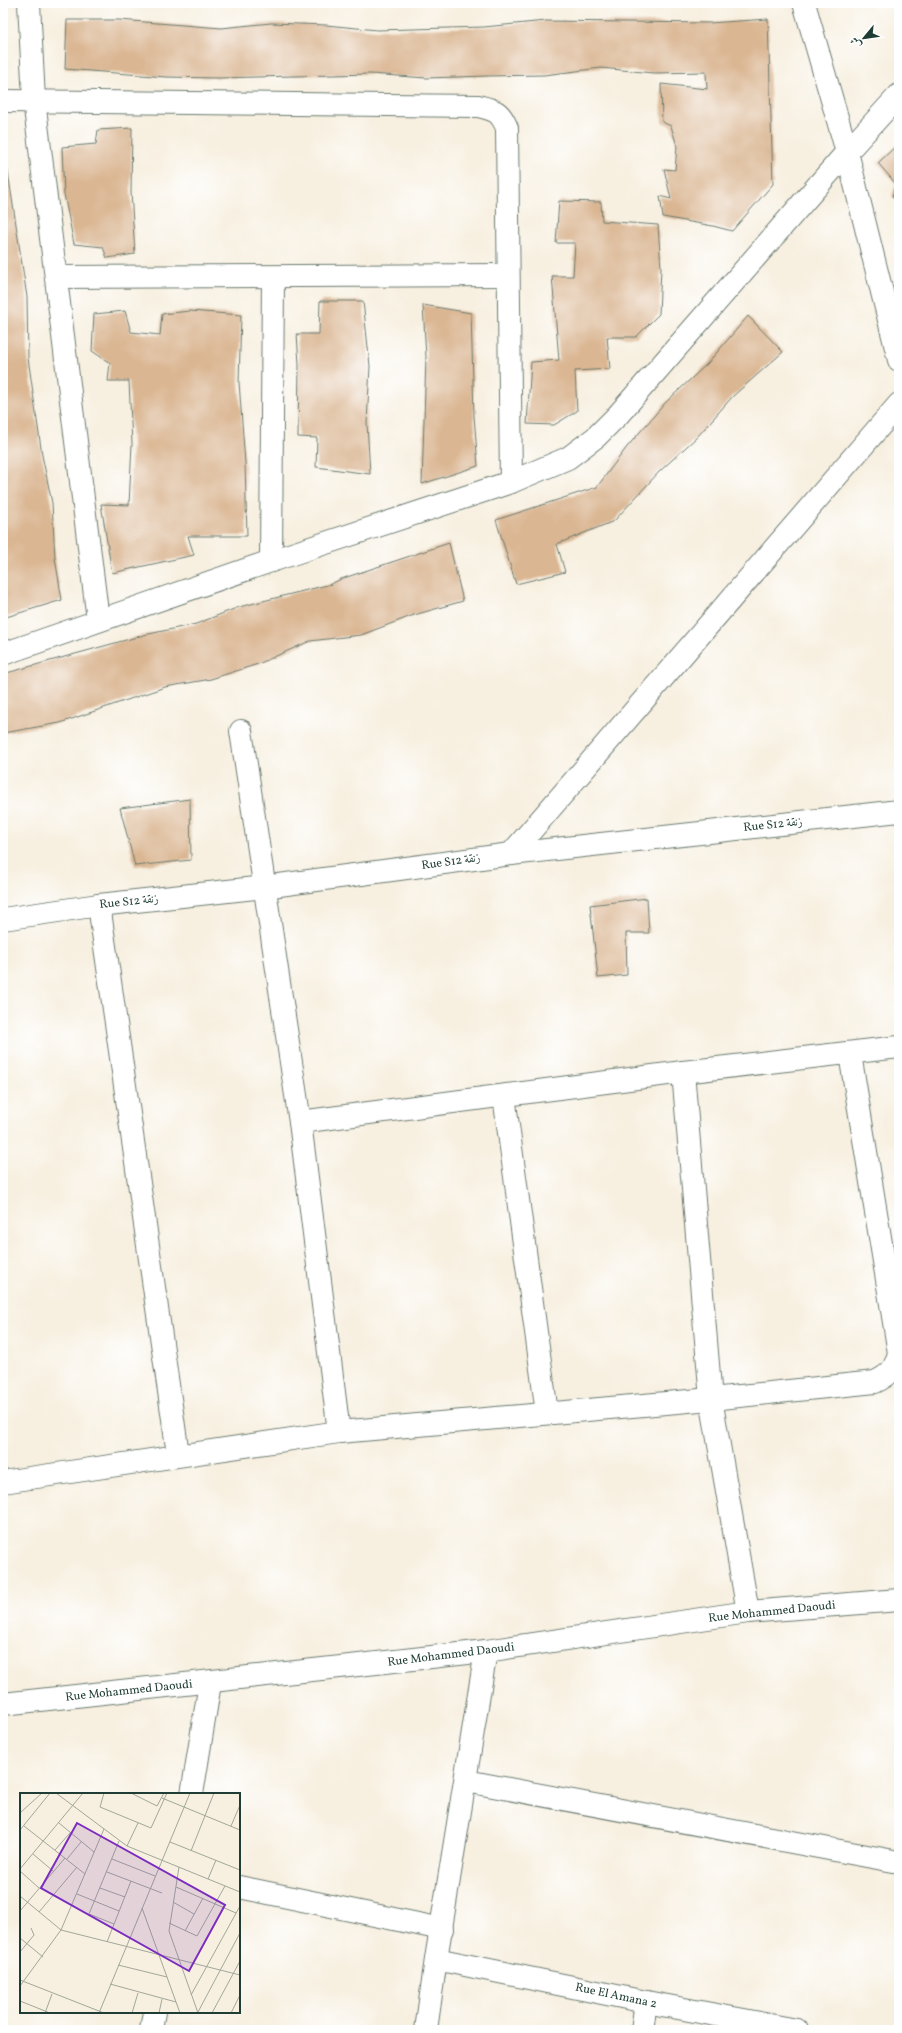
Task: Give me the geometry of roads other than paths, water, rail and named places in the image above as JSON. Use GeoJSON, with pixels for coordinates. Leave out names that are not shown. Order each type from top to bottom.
{"type":"FeatureCollection","features":[{"type":"Feature","properties":{"kind":"street"},"geometry":{"type":"LineString","coordinates":[[29,3],[34,100],[98,620]]}},
{"type":"Feature","properties":{"kind":"street"},"geometry":{"type":"LineString","coordinates":[[804,3],[847,152],[899,360]]}},
{"type":"Feature","properties":{"kind":"street"},"geometry":{"type":"LineString","coordinates":[[3,654],[271,561],[511,482],[568,458],[596,437],[618,415],[847,152],[899,95]]}},
{"type":"Feature","properties":{"kind":"street"},"geometry":{"type":"LineString","coordinates":[[3,101],[34,100],[478,106],[495,110],[503,118],[507,128],[507,275],[511,482]]}},
{"type":"Feature","properties":{"kind":"street"},"geometry":{"type":"LineString","coordinates":[[56,277],[507,275]]}},
{"type":"Feature","properties":{"kind":"street"},"geometry":{"type":"LineString","coordinates":[[271,561],[273,277]]}},
{"type":"Feature","properties":{"kind":"street"},"geometry":{"type":"LineString","coordinates":[[511,854],[899,404]]}},
{"type":"Feature","properties":{"kind":"street"},"geometry":{"type":"LineString","coordinates":[[241,731],[300,1122],[339,1432]]}},
{"type":"Feature","properties":{"kind":"street","name":"Rue S12 زنقة"},"geometry":{"type":"LineString","coordinates":[[3,919],[99,905],[264,887],[511,854],[899,811]]}},
{"type":"Feature","properties":{"kind":"street"},"geometry":{"type":"LineString","coordinates":[[99,905],[178,1454]]}},
{"type":"Feature","properties":{"kind":"street"},"geometry":{"type":"LineString","coordinates":[[300,1122],[684,1072],[850,1054],[899,1047]]}},
{"type":"Feature","properties":{"kind":"street"},"geometry":{"type":"LineString","coordinates":[[3,1482],[178,1454],[339,1432],[711,1399],[875,1382],[888,1376],[895,1367],[899,1353],[850,1054]]}},
{"type":"Feature","properties":{"kind":"street"},"geometry":{"type":"LineString","coordinates":[[684,1072],[711,1399],[748,1612]]}},
{"type":"Feature","properties":{"kind":"street"},"geometry":{"type":"LineString","coordinates":[[504,1096],[547,1413]]}},
{"type":"Feature","properties":{"kind":"street","name":"Rue Mohammed Daoudi"},"geometry":{"type":"LineString","coordinates":[[3,1704],[210,1683],[486,1651],[748,1612],[899,1600]]}},
{"type":"Feature","properties":{"kind":"street"},"geometry":{"type":"LineString","coordinates":[[426,2030],[436,1959],[486,1651]]}},
{"type":"Feature","properties":{"kind":"street"},"geometry":{"type":"LineString","coordinates":[[192,1793],[210,1683]]}},
{"type":"Feature","properties":{"kind":"street"},"geometry":{"type":"LineString","coordinates":[[466,1781],[899,1862]]}},
{"type":"Feature","properties":{"kind":"street"},"geometry":{"type":"LineString","coordinates":[[240,1887],[442,1929]]}},
{"type":"Feature","properties":{"kind":"street","name":"Rue El Amana 2"},"geometry":{"type":"LineString","coordinates":[[436,1959],[646,2002],[797,2030]]}},
{"type":"Feature","properties":{"kind":"street"},"geometry":{"type":"LineString","coordinates":[[642,2030],[646,2002]]}},
{"type":"Feature","properties":{"kind":"street"},"geometry":{"type":"LineString","coordinates":[[151,2030],[154,2013]]}}]}
